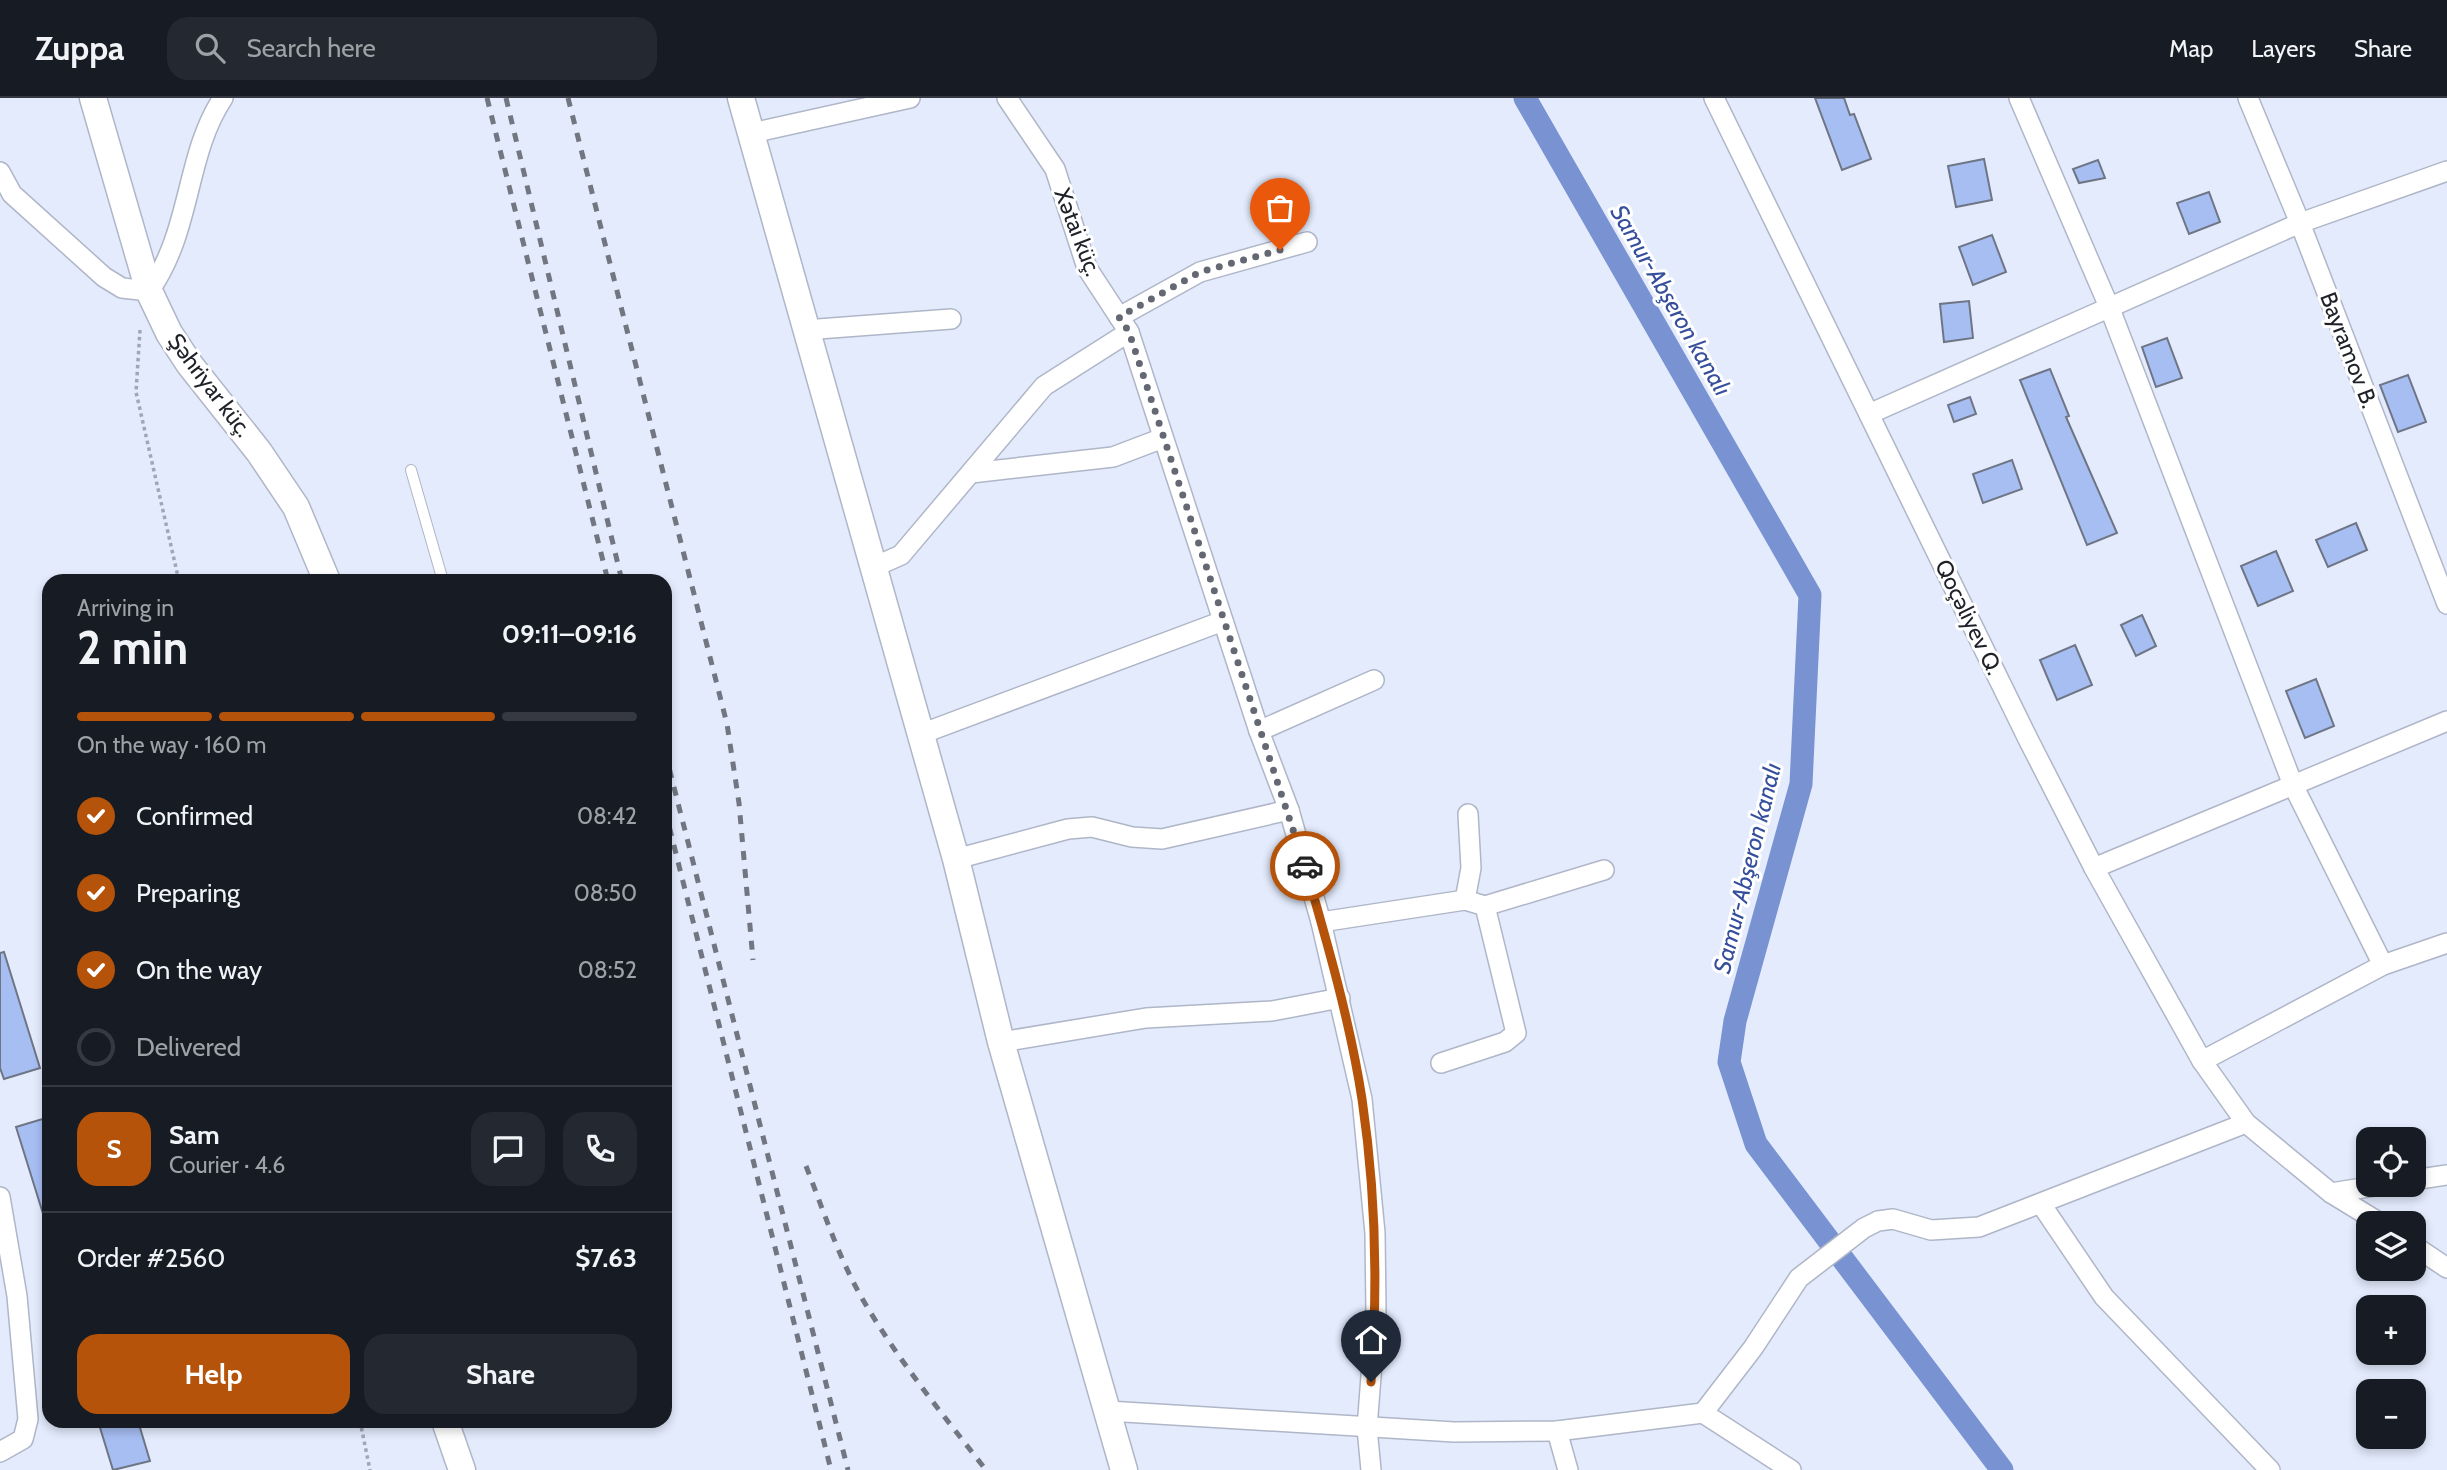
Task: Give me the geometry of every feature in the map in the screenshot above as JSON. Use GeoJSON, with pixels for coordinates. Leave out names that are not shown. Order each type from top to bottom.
{"type":"FeatureCollection","features":[{"type":"Feature","properties":{"kind":"street","name":"Şəhriyar küç."},"geometry":{"type":"LineString","coordinates":[[93,98],[149,291],[169,333],[190,365],[259,452],[296,507],[324,574]]}},
{"type":"Feature","properties":{"kind":"street"},"geometry":{"type":"LineString","coordinates":[[0,172],[12,194],[104,277],[122,288],[149,291],[165,269],[175,247],[210,117],[223,98]]}},
{"type":"Feature","properties":{"kind":"street"},"geometry":{"type":"LineString","coordinates":[[741,98],[956,859],[1001,1042],[1124,1470]]}},
{"type":"Feature","properties":{"kind":"street"},"geometry":{"type":"LineString","coordinates":[[752,133],[910,98]]}},
{"type":"Feature","properties":{"kind":"street","name":"Xətai küç."},"geometry":{"type":"LineString","coordinates":[[1007,98],[1055,169],[1087,268],[1124,325],[1259,731],[1289,810],[1321,922],[1362,1099],[1375,1233],[1376,1312],[1367,1428],[1371,1470]]}},
{"type":"Feature","properties":{"kind":"street","name":"Qoçəliyev Q."},"geometry":{"type":"LineString","coordinates":[[1714,98],[2094,868],[2202,1061],[2246,1123],[2330,1192],[2361,1211]]}},
{"type":"Feature","properties":{"kind":"street"},"geometry":{"type":"LineString","coordinates":[[2019,98],[2110,309],[2293,785],[2383,965]]}},
{"type":"Feature","properties":{"kind":"street","name":"Bayramov B."},"geometry":{"type":"LineString","coordinates":[[2248,98],[2300,223],[2447,604]]}},
{"type":"Feature","properties":{"kind":"street"},"geometry":{"type":"LineString","coordinates":[[1869,414],[2300,223],[2447,171]]}},
{"type":"Feature","properties":{"kind":"street"},"geometry":{"type":"LineString","coordinates":[[874,568],[901,555],[1044,386],[1124,325],[1200,272],[1307,242]]}},
{"type":"Feature","properties":{"kind":"street"},"geometry":{"type":"LineString","coordinates":[[805,330],[951,319]]}},
{"type":"Feature","properties":{"kind":"street"},"geometry":{"type":"LineString","coordinates":[[971,472],[1112,457],[1163,438]]}},
{"type":"Feature","properties":{"kind":"street"},"geometry":{"type":"LineString","coordinates":[[921,734],[1223,621]]}},
{"type":"Feature","properties":{"kind":"street"},"geometry":{"type":"LineString","coordinates":[[1259,731],[1374,680]]}},
{"type":"Feature","properties":{"kind":"street"},"geometry":{"type":"LineString","coordinates":[[2094,868],[2447,721]]}},
{"type":"Feature","properties":{"kind":"street"},"geometry":{"type":"LineString","coordinates":[[956,859],[1068,829],[1092,827],[1132,837],[1162,839],[1289,810]]}},
{"type":"Feature","properties":{"kind":"street"},"geometry":{"type":"LineString","coordinates":[[1465,900],[1471,868],[1468,814]]}},
{"type":"Feature","properties":{"kind":"street"},"geometry":{"type":"LineString","coordinates":[[1321,922],[1465,900],[1485,906],[1604,870]]}},
{"type":"Feature","properties":{"kind":"street"},"geometry":{"type":"LineString","coordinates":[[1441,1063],[1505,1042],[1516,1034],[1485,906]]}},
{"type":"Feature","properties":{"kind":"street"},"geometry":{"type":"LineString","coordinates":[[2202,1061],[2383,965],[2447,943]]}},
{"type":"Feature","properties":{"kind":"street"},"geometry":{"type":"LineString","coordinates":[[1001,1042],[1146,1018],[1272,1011],[1340,998]]}},
{"type":"Feature","properties":{"kind":"street"},"geometry":{"type":"LineString","coordinates":[[1703,1413],[1753,1348],[1799,1278],[1864,1228],[1878,1221],[1893,1220],[1931,1230],[1979,1227],[2246,1123]]}},
{"type":"Feature","properties":{"kind":"street"},"geometry":{"type":"LineString","coordinates":[[2426,1178],[2447,1175]]}},
{"type":"Feature","properties":{"kind":"street"},"geometry":{"type":"LineString","coordinates":[[2330,1192],[2356,1188]]}},
{"type":"Feature","properties":{"kind":"street"},"geometry":{"type":"LineString","coordinates":[[0,1197],[17,1296],[28,1419],[23,1439],[0,1452]]}},
{"type":"Feature","properties":{"kind":"street"},"geometry":{"type":"LineString","coordinates":[[2041,1204],[2104,1297],[2270,1470]]}},
{"type":"Feature","properties":{"kind":"street"},"geometry":{"type":"LineString","coordinates":[[2426,1254],[2447,1268]]}},
{"type":"Feature","properties":{"kind":"street"},"geometry":{"type":"LineString","coordinates":[[1108,1411],[1367,1428],[1557,1431],[1703,1413],[1782,1461],[1791,1470]]}},
{"type":"Feature","properties":{"kind":"street"},"geometry":{"type":"LineString","coordinates":[[448,1428],[462,1470]]}},
{"type":"Feature","properties":{"kind":"street"},"geometry":{"type":"LineString","coordinates":[[1557,1431],[1568,1470]]}},
{"type":"Feature","properties":{"kind":"lane"},"geometry":{"type":"LineString","coordinates":[[411,470],[441,574]]}},
{"type":"Feature","properties":{"kind":"path"},"geometry":{"type":"LineString","coordinates":[[149,291],[137,344],[136,391],[178,574]]}},
{"type":"Feature","properties":{"kind":"path"},"geometry":{"type":"LineString","coordinates":[[361,1428],[370,1470]]}},
{"type":"Feature","properties":{"kind":"building"},"geometry":{"type":"Polygon","coordinates":[[[1815,98],[1844,98],[1850,115],[1854,114],[1871,159],[1842,170],[1815,98]]]}},
{"type":"Feature","properties":{"kind":"building"},"geometry":{"type":"Polygon","coordinates":[[[1984,159],[1992,200],[1956,207],[1948,166],[1984,159]]]}},
{"type":"Feature","properties":{"kind":"building"},"geometry":{"type":"Polygon","coordinates":[[[2098,160],[2105,178],[2079,183],[2073,169],[2098,160]]]}},
{"type":"Feature","properties":{"kind":"building"},"geometry":{"type":"Polygon","coordinates":[[[2209,192],[2220,222],[2189,234],[2177,203],[2209,192]]]}},
{"type":"Feature","properties":{"kind":"building"},"geometry":{"type":"Polygon","coordinates":[[[1992,235],[2006,272],[1973,285],[1959,247],[1992,235]]]}},
{"type":"Feature","properties":{"kind":"building"},"geometry":{"type":"Polygon","coordinates":[[[1969,301],[1973,338],[1944,342],[1940,304],[1969,301]]]}},
{"type":"Feature","properties":{"kind":"building"},"geometry":{"type":"Polygon","coordinates":[[[2167,338],[2182,378],[2156,387],[2142,347],[2167,338]]]}},
{"type":"Feature","properties":{"kind":"building"},"geometry":{"type":"Polygon","coordinates":[[[2050,369],[2069,416],[2066,417],[2117,533],[2087,545],[2020,380],[2050,369]]]}},
{"type":"Feature","properties":{"kind":"building"},"geometry":{"type":"Polygon","coordinates":[[[2408,375],[2426,422],[2398,432],[2380,385],[2408,375]]]}},
{"type":"Feature","properties":{"kind":"building"},"geometry":{"type":"Polygon","coordinates":[[[1970,397],[1976,414],[1954,422],[1948,405],[1970,397]]]}},
{"type":"Feature","properties":{"kind":"building"},"geometry":{"type":"Polygon","coordinates":[[[2012,460],[2022,489],[1983,503],[1973,474],[2012,460]]]}},
{"type":"Feature","properties":{"kind":"building"},"geometry":{"type":"Polygon","coordinates":[[[2356,523],[2367,550],[2328,567],[2316,540],[2356,523]]]}},
{"type":"Feature","properties":{"kind":"building"},"geometry":{"type":"Polygon","coordinates":[[[2276,551],[2293,591],[2258,606],[2241,566],[2276,551]]]}},
{"type":"Feature","properties":{"kind":"building"},"geometry":{"type":"Polygon","coordinates":[[[2142,615],[2156,646],[2136,656],[2121,625],[2142,615]]]}},
{"type":"Feature","properties":{"kind":"building"},"geometry":{"type":"Polygon","coordinates":[[[2075,645],[2092,685],[2057,700],[2040,660],[2075,645]]]}},
{"type":"Feature","properties":{"kind":"building"},"geometry":{"type":"Polygon","coordinates":[[[2316,679],[2334,726],[2305,738],[2286,691],[2316,679]]]}},
{"type":"Feature","properties":{"kind":"building"},"geometry":{"type":"Polygon","coordinates":[[[4,952],[40,1068],[4,1079],[0,1068],[0,953],[4,952]]]}},
{"type":"Feature","properties":{"kind":"building"},"geometry":{"type":"Polygon","coordinates":[[[42,1119],[42,1210],[16,1127],[42,1119]]]}},
{"type":"Feature","properties":{"kind":"building"},"geometry":{"type":"Polygon","coordinates":[[[100,1428],[140,1428],[150,1461],[113,1470],[100,1428]]]}},
{"type":"Feature","properties":{"kind":"waterway","name":"Samur-Abşeron kanalı"},"geometry":{"type":"LineString","coordinates":[[1525,98],[1810,595],[1801,784],[1735,1021],[1729,1062],[1756,1144],[2002,1470]]}},
{"type":"Feature","properties":{"kind":"railway"},"geometry":{"type":"LineString","coordinates":[[487,98],[606,574]]}},
{"type":"Feature","properties":{"kind":"railway"},"geometry":{"type":"LineString","coordinates":[[506,98],[620,574]]}},
{"type":"Feature","properties":{"kind":"railway"},"geometry":{"type":"LineString","coordinates":[[568,98],[727,724],[739,803],[753,960]]}},
{"type":"Feature","properties":{"kind":"railway"},"geometry":{"type":"LineString","coordinates":[[672,779],[848,1470]]}},
{"type":"Feature","properties":{"kind":"railway"},"geometry":{"type":"LineString","coordinates":[[672,838],[831,1470]]}},
{"type":"Feature","properties":{"kind":"railway"},"geometry":{"type":"LineString","coordinates":[[806,1166],[840,1254],[879,1327],[986,1470]]}},
{"type":"Feature","properties":{"kind":"way so far"},"geometry":{"type":"LineString","coordinates":[[1280,250],[1200,272],[1119,317],[1129,332],[1259,731],[1289,810],[1305,866]]}},
{"type":"Feature","properties":{"kind":"route"},"geometry":{"type":"LineString","coordinates":[[1305,866],[1340,998],[1362,1099],[1375,1233],[1376,1312],[1371,1382]]}}]}
